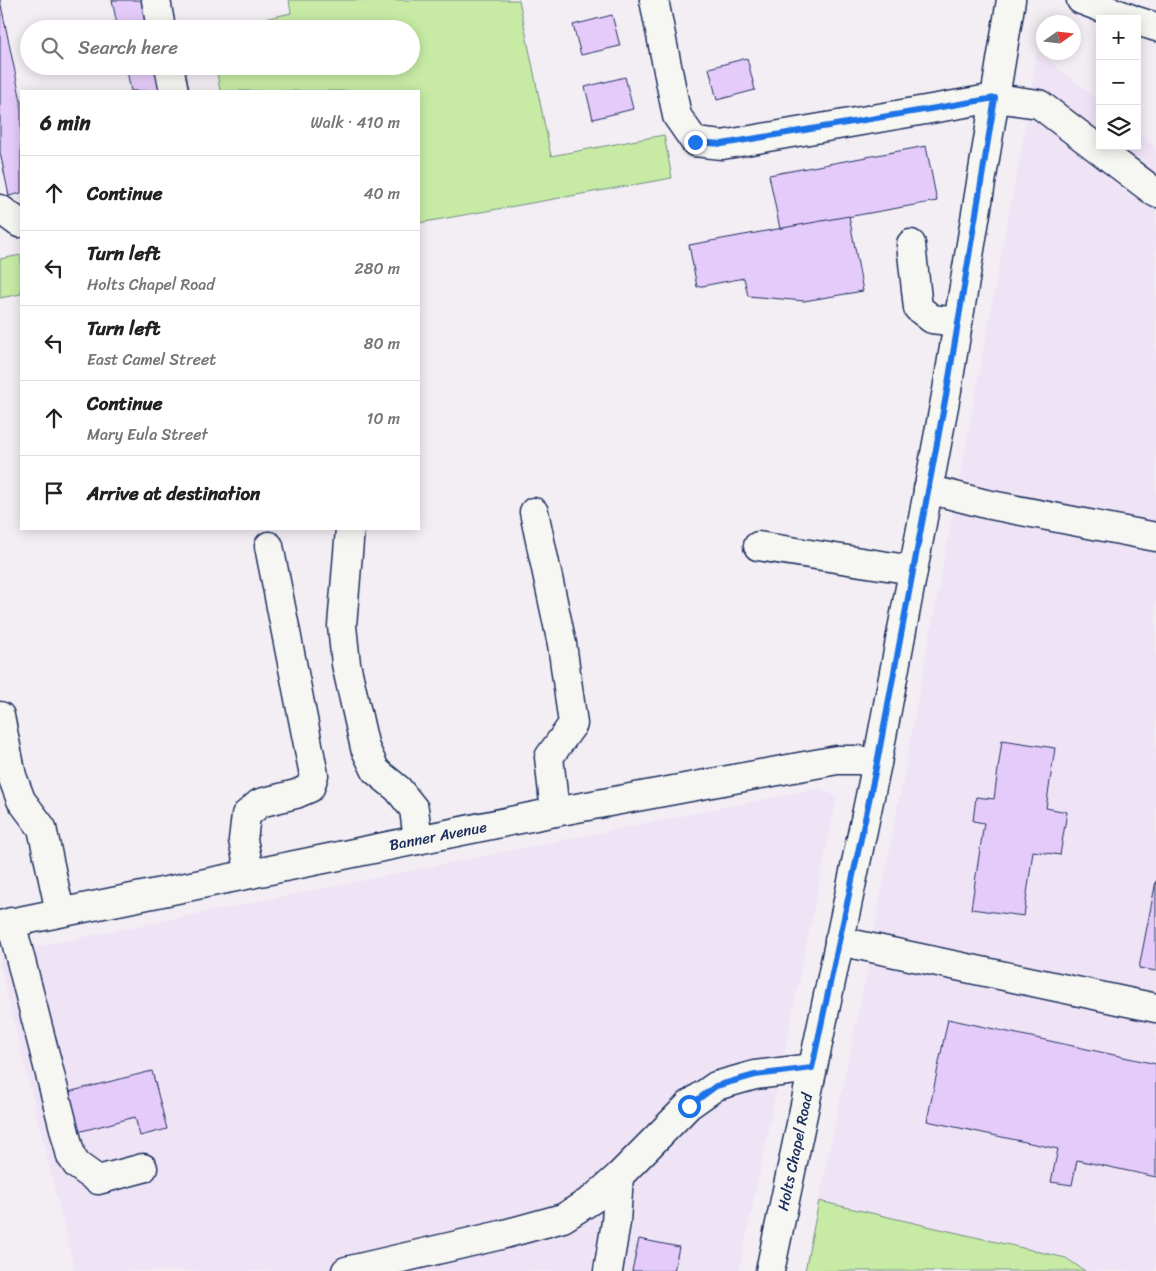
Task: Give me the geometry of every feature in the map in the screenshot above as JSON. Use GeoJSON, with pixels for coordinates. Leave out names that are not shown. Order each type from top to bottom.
{"type":"FeatureCollection","features":[{"type":"Feature","properties":{"kind":"street"},"geometry":{"type":"LineString","coordinates":[[156,0],[159,20]]}},
{"type":"Feature","properties":{"kind":"street"},"geometry":{"type":"LineString","coordinates":[[654,0],[677,116],[695,142],[722,144],[995,98],[1039,104],[1156,193]]}},
{"type":"Feature","properties":{"kind":"street","name":"Holts Chapel Road"},"geometry":{"type":"LineString","coordinates":[[770,1271],[877,763],[958,322],[1011,0]]}},
{"type":"Feature","properties":{"kind":"street"},"geometry":{"type":"LineString","coordinates":[[1081,0],[1121,15]]}},
{"type":"Feature","properties":{"kind":"street"},"geometry":{"type":"LineString","coordinates":[[1141,21],[1156,27]]}},
{"type":"Feature","properties":{"kind":"street"},"geometry":{"type":"LineString","coordinates":[[171,75],[174,90]]}},
{"type":"Feature","properties":{"kind":"street"},"geometry":{"type":"LineString","coordinates":[[0,209],[20,222]]}},
{"type":"Feature","properties":{"kind":"street"},"geometry":{"type":"LineString","coordinates":[[911,244],[918,308],[932,319],[958,322]]}},
{"type":"Feature","properties":{"kind":"street"},"geometry":{"type":"LineString","coordinates":[[928,489],[986,504],[1156,537]]}},
{"type":"Feature","properties":{"kind":"street"},"geometry":{"type":"LineString","coordinates":[[534,512],[562,644],[574,724],[549,757],[556,812]]}},
{"type":"Feature","properties":{"kind":"street"},"geometry":{"type":"LineString","coordinates":[[350,530],[342,626],[346,664],[365,748],[376,771],[398,789],[414,809],[418,840]]}},
{"type":"Feature","properties":{"kind":"street"},"geometry":{"type":"LineString","coordinates":[[250,874],[243,840],[246,815],[260,803],[296,794],[310,788],[314,775],[269,546]]}},
{"type":"Feature","properties":{"kind":"street"},"geometry":{"type":"LineString","coordinates":[[758,546],[913,570]]}},
{"type":"Feature","properties":{"kind":"street"},"geometry":{"type":"LineString","coordinates":[[0,716],[12,776],[21,800],[42,828],[60,912]]}},
{"type":"Feature","properties":{"kind":"street","name":"Banner Avenue"},"geometry":{"type":"LineString","coordinates":[[6,924],[556,812],[837,760],[858,760],[877,763]]}},
{"type":"Feature","properties":{"kind":"street"},"geometry":{"type":"LineString","coordinates":[[6,924],[71,1156],[77,1165],[98,1180],[143,1168]]}},
{"type":"Feature","properties":{"kind":"street"},"geometry":{"type":"LineString","coordinates":[[839,941],[1156,1008]]}},
{"type":"Feature","properties":{"kind":"street"},"geometry":{"type":"LineString","coordinates":[[346,1271],[501,1235],[563,1218],[593,1199],[619,1176],[689,1106],[716,1086],[755,1075],[812,1068]]}},
{"type":"Feature","properties":{"kind":"street"},"geometry":{"type":"LineString","coordinates":[[608,1271],[616,1222],[619,1176]]}},
{"type":"Feature","properties":{"kind":"shaded area"},"geometry":{"type":"Polygon","coordinates":[[[1036,57],[1036,60],[1048,60],[1096,99],[1096,150],[1141,150],[1141,135],[1156,148],[1156,1271],[1085,1271],[1066,1258],[819,1201],[867,971],[1023,139],[1036,57]]]}},
{"type":"Feature","properties":{"kind":"shaded area"},"geometry":{"type":"Polygon","coordinates":[[[820,788],[837,797],[739,1271],[75,1271],[0,965],[0,954],[820,788]]]}},
{"type":"Feature","properties":{"kind":"green space"},"geometry":{"type":"Polygon","coordinates":[[[289,0],[519,0],[551,156],[664,135],[672,178],[420,223],[420,90],[220,90],[217,75],[420,75],[420,20],[260,20],[291,13],[289,0]]]}},
{"type":"Feature","properties":{"kind":"green space"},"geometry":{"type":"Polygon","coordinates":[[[20,255],[20,294],[0,298],[0,259],[20,255]]]}},
{"type":"Feature","properties":{"kind":"green space"},"geometry":{"type":"Polygon","coordinates":[[[819,1201],[1066,1258],[1085,1271],[805,1271],[819,1201]]]}},
{"type":"Feature","properties":{"kind":"building"},"geometry":{"type":"Polygon","coordinates":[[[0,0],[20,96],[20,193],[9,196],[0,152],[0,0]]]}},
{"type":"Feature","properties":{"kind":"building"},"geometry":{"type":"Polygon","coordinates":[[[112,0],[144,0],[148,20],[116,20],[112,0]]]}},
{"type":"Feature","properties":{"kind":"building"},"geometry":{"type":"Polygon","coordinates":[[[612,15],[620,46],[581,55],[573,25],[612,15]]]}},
{"type":"Feature","properties":{"kind":"building"},"geometry":{"type":"Polygon","coordinates":[[[747,58],[755,90],[717,100],[709,68],[747,58]]]}},
{"type":"Feature","properties":{"kind":"building"},"geometry":{"type":"Polygon","coordinates":[[[128,75],[159,75],[162,90],[131,90],[128,75]]]}},
{"type":"Feature","properties":{"kind":"building"},"geometry":{"type":"Polygon","coordinates":[[[625,77],[633,109],[593,119],[585,87],[625,77]]]}},
{"type":"Feature","properties":{"kind":"building"},"geometry":{"type":"Polygon","coordinates":[[[926,146],[937,201],[780,229],[769,175],[926,146]]]}},
{"type":"Feature","properties":{"kind":"building"},"geometry":{"type":"Polygon","coordinates":[[[849,216],[863,291],[804,301],[748,296],[744,278],[697,287],[689,245],[849,216]]]}},
{"type":"Feature","properties":{"kind":"building"},"geometry":{"type":"Polygon","coordinates":[[[1002,740],[1055,748],[1046,808],[1067,812],[1060,855],[1033,851],[1024,916],[971,909],[984,823],[973,821],[976,797],[994,799],[1002,740]]]}},
{"type":"Feature","properties":{"kind":"building"},"geometry":{"type":"Polygon","coordinates":[[[1156,881],[1156,971],[1139,968],[1156,881]]]}},
{"type":"Feature","properties":{"kind":"building"},"geometry":{"type":"Polygon","coordinates":[[[948,1019],[1156,1064],[1156,1177],[1077,1160],[1072,1185],[1051,1182],[1058,1149],[927,1121],[948,1019]]]}},
{"type":"Feature","properties":{"kind":"building"},"geometry":{"type":"Polygon","coordinates":[[[152,1071],[167,1129],[140,1136],[135,1117],[78,1132],[68,1092],[152,1071]]]}},
{"type":"Feature","properties":{"kind":"building"},"geometry":{"type":"Polygon","coordinates":[[[639,1239],[679,1247],[674,1271],[632,1271],[639,1239]]]}},
{"type":"Feature","properties":{"kind":"route"},"geometry":{"type":"LineString","coordinates":[[689,1106],[716,1086],[755,1075],[812,1068],[877,763],[947,390],[995,98],[722,144],[695,142]]}}]}
